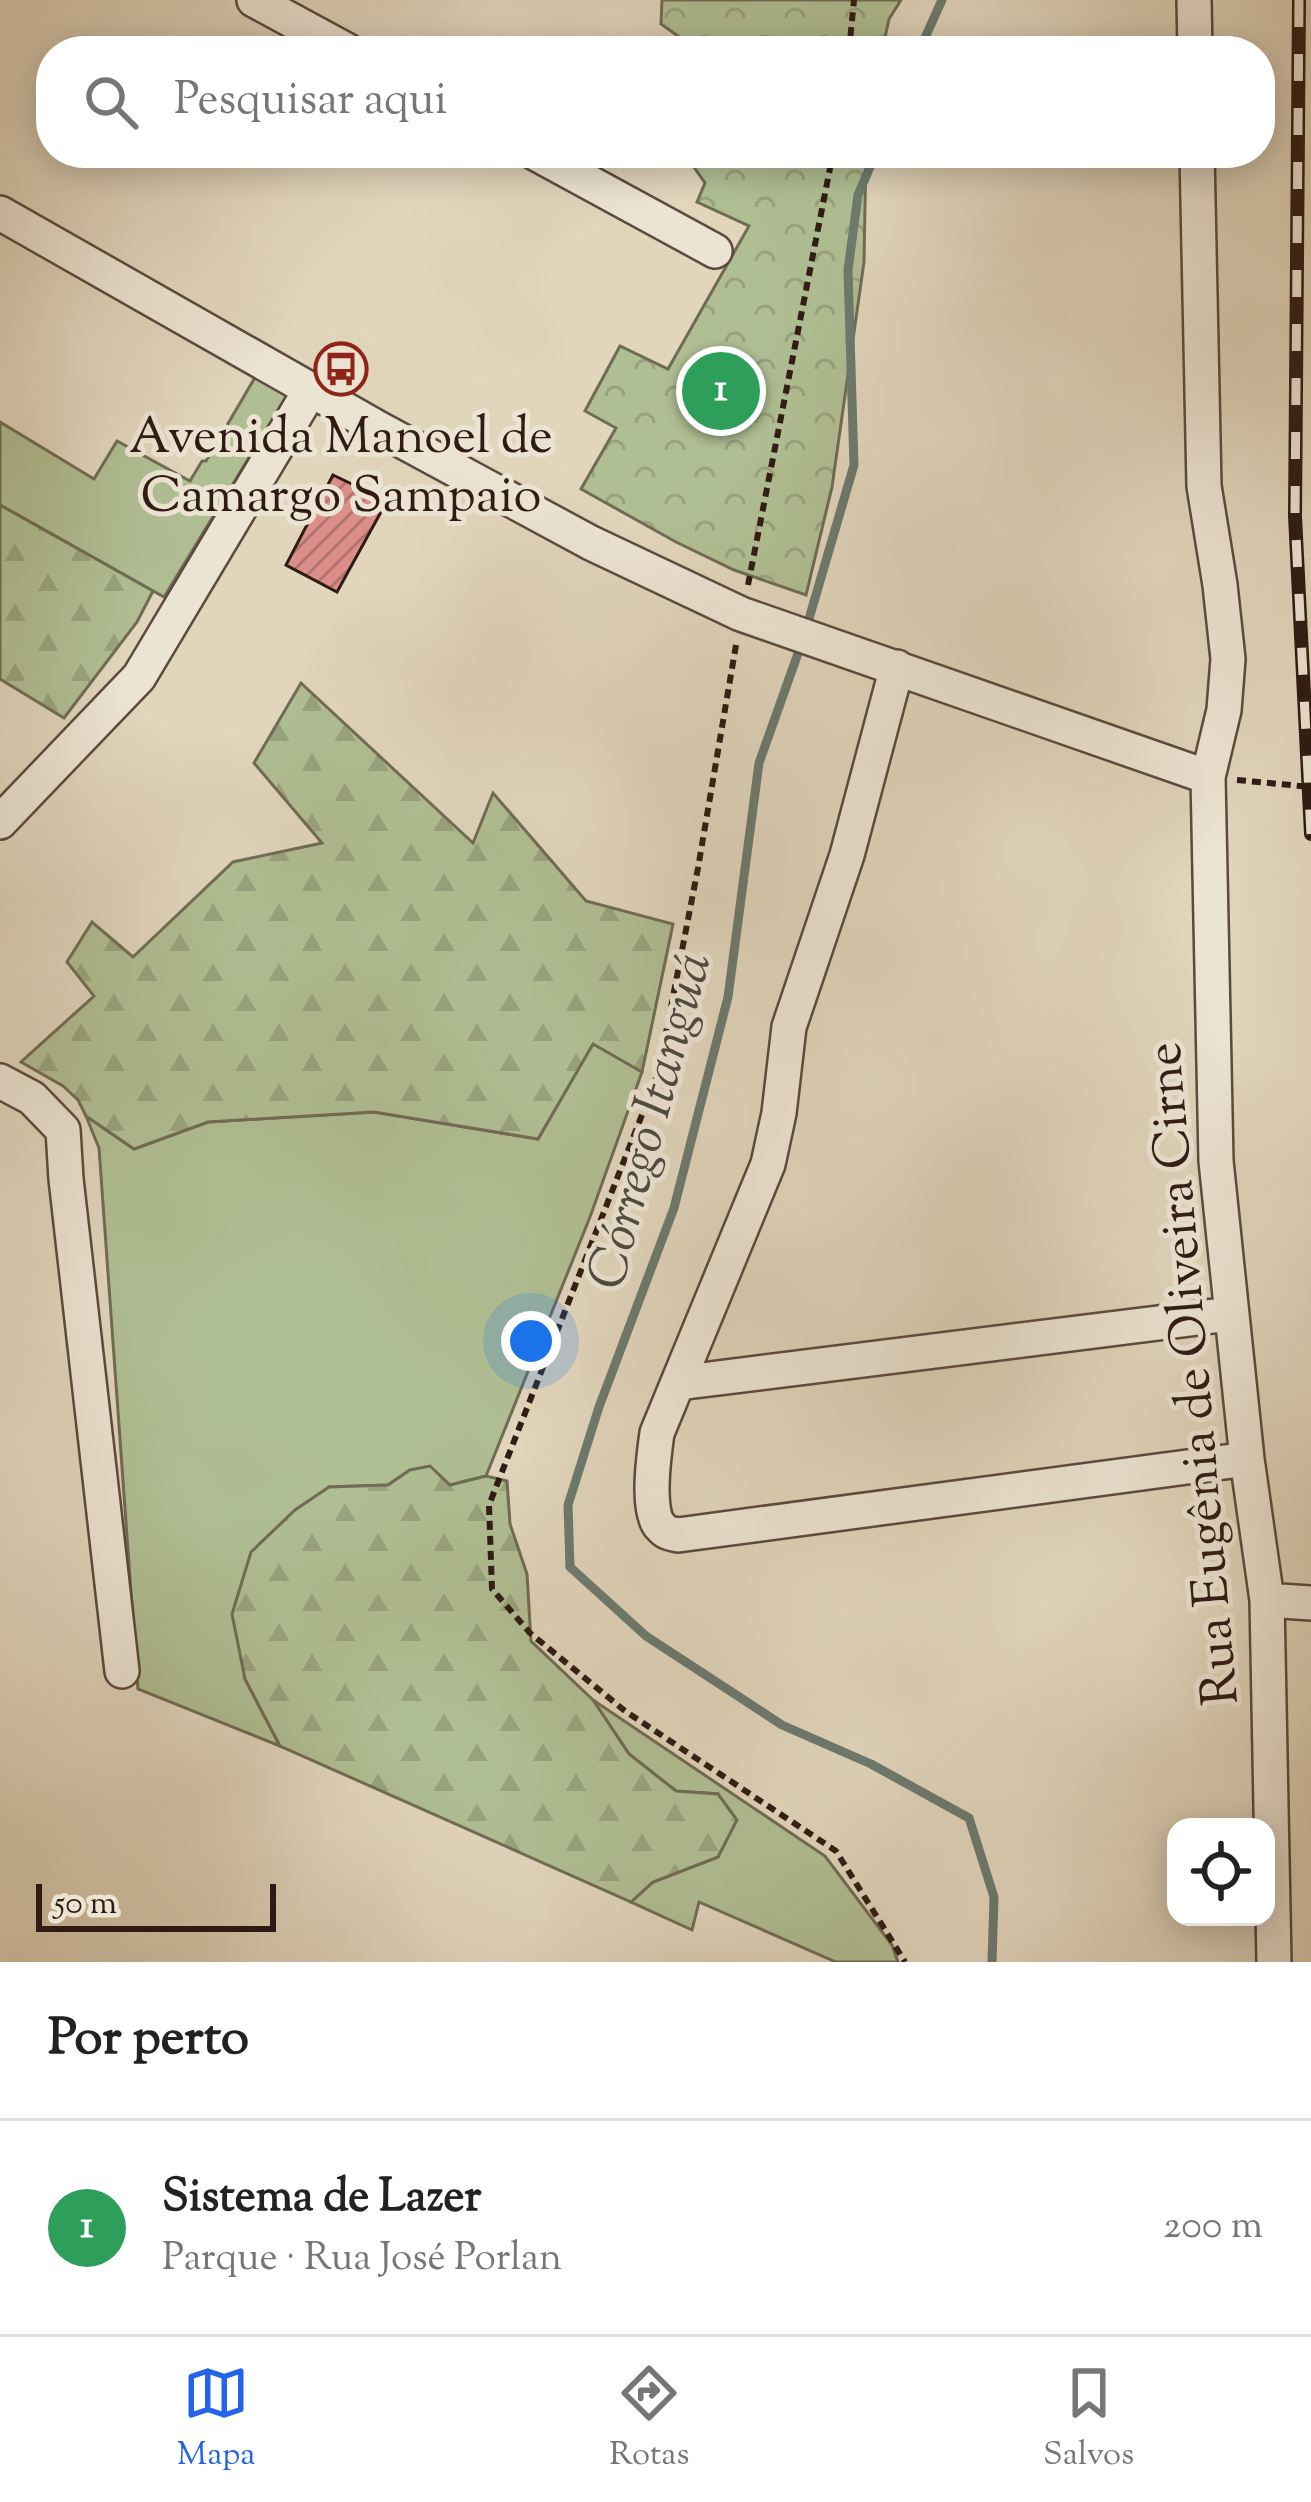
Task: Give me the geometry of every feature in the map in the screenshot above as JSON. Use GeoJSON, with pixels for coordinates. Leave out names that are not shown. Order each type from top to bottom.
{"type":"FeatureCollection","features":[{"type":"Feature","properties":{"kind":"street"},"geometry":{"type":"LineString","coordinates":[[254,0],[320,36]]}},
{"type":"Feature","properties":{"kind":"street"},"geometry":{"type":"LineString","coordinates":[[1194,0],[1195,36]]}},
{"type":"Feature","properties":{"kind":"street"},"geometry":{"type":"LineString","coordinates":[[563,168],[715,251]]}},
{"type":"Feature","properties":{"kind":"street","name":"Rua Eugênia de Oliveira Cirne"},"geometry":{"type":"LineString","coordinates":[[1197,168],[1204,485],[1228,659],[1224,710],[1208,777],[1215,1141],[1247,1459],[1267,1600],[1274,1962]]}},
{"type":"Feature","properties":{"kind":"street"},"geometry":{"type":"LineString","coordinates":[[0,213],[378,428],[591,542],[757,620],[1208,777]]}},
{"type":"Feature","properties":{"kind":"street"},"geometry":{"type":"LineString","coordinates":[[0,822],[139,677],[311,388]]}},
{"type":"Feature","properties":{"kind":"street"},"geometry":{"type":"LineString","coordinates":[[896,667],[848,855],[789,1027],[768,1164],[657,1433],[652,1469],[655,1520],[664,1532],[678,1535],[1247,1459]]}},
{"type":"Feature","properties":{"kind":"street"},"geometry":{"type":"LineString","coordinates":[[0,1081],[32,1098],[62,1130],[122,1671]]}},
{"type":"Feature","properties":{"kind":"street"},"geometry":{"type":"LineString","coordinates":[[678,1383],[1231,1314]]}},
{"type":"Feature","properties":{"kind":"street"},"geometry":{"type":"LineString","coordinates":[[1267,1600],[1311,1603]]}},
{"type":"Feature","properties":{"kind":"path"},"geometry":{"type":"LineString","coordinates":[[850,36],[854,0]]}},
{"type":"Feature","properties":{"kind":"path"},"geometry":{"type":"LineString","coordinates":[[831,168],[757,620],[698,868],[658,1074],[489,1504],[492,1589],[530,1633],[625,1711],[836,1851],[905,1962]]}},
{"type":"Feature","properties":{"kind":"path"},"geometry":{"type":"LineString","coordinates":[[1208,777],[1311,787]]}},
{"type":"Feature","properties":{"kind":"green space"},"geometry":{"type":"Polygon","coordinates":[[[662,0],[901,0],[885,36],[678,36],[661,24],[662,0]]]}},
{"type":"Feature","properties":{"kind":"green space"},"geometry":{"type":"Polygon","coordinates":[[[694,168],[866,168],[864,262],[832,487],[806,595],[734,570],[581,489],[616,428],[585,411],[620,346],[668,369],[749,226],[697,202],[705,183],[694,168]]]}},
{"type":"Feature","properties":{"kind":"green space"},"geometry":{"type":"Polygon","coordinates":[[[257,374],[289,392],[164,597],[0,505],[0,422],[94,479],[117,441],[190,481],[257,374]]]}},
{"type":"Feature","properties":{"kind":"green space"},"geometry":{"type":"Polygon","coordinates":[[[0,505],[153,591],[137,622],[64,718],[0,679],[0,505]]]}},
{"type":"Feature","properties":{"kind":"green space"},"geometry":{"type":"Polygon","coordinates":[[[301,683],[473,843],[493,793],[586,901],[673,924],[642,1072],[593,1044],[538,1139],[374,1112],[208,1122],[134,1149],[86,1116],[63,1086],[21,1062],[94,996],[67,962],[92,922],[133,957],[233,862],[322,843],[254,763],[301,683]]]}},
{"type":"Feature","properties":{"kind":"green space"},"geometry":{"type":"Polygon","coordinates":[[[593,1043],[642,1072],[590,1217],[486,1476],[450,1485],[410,1470],[388,1485],[329,1487],[245,1679],[280,1746],[138,1689],[99,1148],[86,1116],[134,1149],[208,1122],[374,1112],[538,1139],[593,1043]]]}},
{"type":"Feature","properties":{"kind":"green space"},"geometry":{"type":"Polygon","coordinates":[[[430,1466],[450,1485],[486,1476],[507,1481],[510,1524],[527,1574],[531,1641],[593,1700],[629,1754],[676,1791],[718,1794],[737,1820],[718,1857],[653,1882],[631,1902],[280,1746],[245,1679],[232,1614],[251,1552],[295,1510],[329,1487],[388,1485],[410,1470],[430,1466]]]}},
{"type":"Feature","properties":{"kind":"green space"},"geometry":{"type":"Polygon","coordinates":[[[593,1700],[825,1856],[892,1945],[898,1962],[836,1962],[699,1902],[692,1930],[631,1902],[653,1882],[718,1857],[718,1794],[676,1791],[629,1754],[593,1700]]]}},
{"type":"Feature","properties":{"kind":"building"},"geometry":{"type":"Polygon","coordinates":[[[333,475],[387,501],[337,592],[286,565],[333,475]]]}},
{"type":"Feature","properties":{"kind":"waterway","name":"Córrego Itanguá"},"geometry":{"type":"LineString","coordinates":[[926,36],[942,0]]}},
{"type":"Feature","properties":{"kind":"waterway","name":"Córrego Itanguá"},"geometry":{"type":"LineString","coordinates":[[806,629],[854,465],[848,270],[858,195],[870,168]]}},
{"type":"Feature","properties":{"kind":"waterway","name":"Córrego Itanguá"},"geometry":{"type":"LineString","coordinates":[[801,645],[759,763],[728,997],[674,1208],[599,1407],[568,1505],[570,1567],[646,1636],[782,1725],[871,1764],[969,1818],[994,1897],[992,1962]]}},
{"type":"Feature","properties":{"kind":"railway"},"geometry":{"type":"LineString","coordinates":[[1299,0],[1295,516],[1311,834]]}},
{"type":"Feature","properties":{"kind":"place","name":"Avenida Manoel de Camargo Sampaio"},"geometry":{"type":"Point","coordinates":[341,369]}},
{"type":"Feature","properties":{"kind":"place","name":"Sistema de Lazer"},"geometry":{"type":"Point","coordinates":[721,391]}}]}
